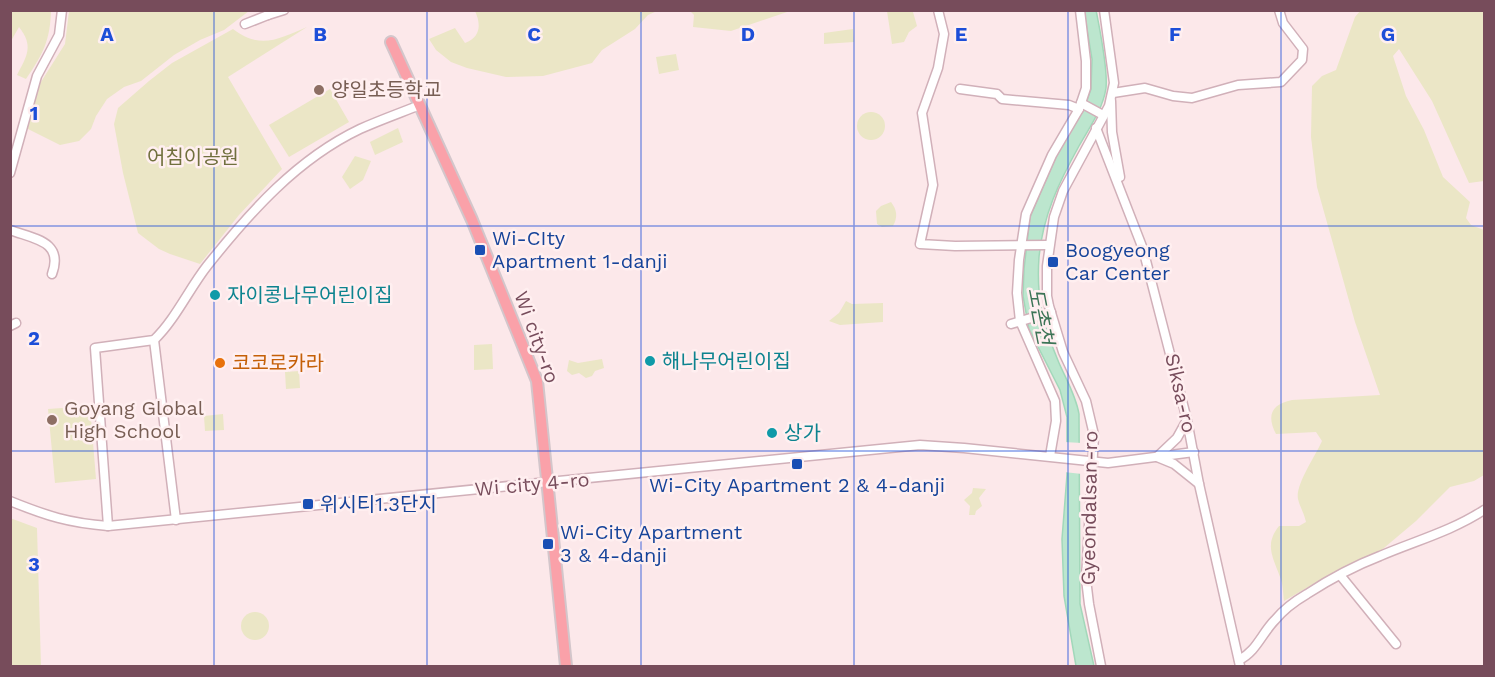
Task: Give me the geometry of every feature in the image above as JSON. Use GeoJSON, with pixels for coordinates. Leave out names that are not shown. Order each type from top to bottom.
{"type":"FeatureCollection","features":[{"type":"Feature","properties":{"kind":"main road","name":"Wi city-ro"},"geometry":{"type":"LineString","coordinates":[[391,42],[472,220],[537,381],[566,666]]}},
{"type":"Feature","properties":{"kind":"street"},"geometry":{"type":"LineString","coordinates":[[10,173],[37,76],[59,35],[62,10]]}},
{"type":"Feature","properties":{"kind":"street"},"geometry":{"type":"LineString","coordinates":[[245,24],[269,13],[284,10]]}},
{"type":"Feature","properties":{"kind":"street"},"geometry":{"type":"LineString","coordinates":[[938,10],[944,34],[938,68],[922,113],[933,185],[920,244],[1047,245]]}},
{"type":"Feature","properties":{"kind":"street"},"geometry":{"type":"LineString","coordinates":[[1054,457],[1055,401],[1022,320],[1017,293],[1026,214],[1052,155],[1081,105],[1086,88],[1086,61],[1080,10]]}},
{"type":"Feature","properties":{"kind":"street"},"geometry":{"type":"LineString","coordinates":[[1104,10],[1114,83],[1113,141],[1120,175],[1119,184]]}},
{"type":"Feature","properties":{"kind":"street"},"geometry":{"type":"LineString","coordinates":[[1112,97],[1145,88],[1173,96],[1192,98],[1238,85],[1281,82],[1302,60],[1303,49],[1283,23],[1279,10]]}},
{"type":"Feature","properties":{"kind":"street"},"geometry":{"type":"LineString","coordinates":[[960,89],[997,94],[1002,99],[1081,105],[1102,114]]}},
{"type":"Feature","properties":{"kind":"street","name":"Gyeondalsan-ro"},"geometry":{"type":"LineString","coordinates":[[1101,666],[1086,579],[1088,460],[1094,435],[1086,401],[1063,352],[1049,313],[1047,245],[1063,191],[1112,97]]}},
{"type":"Feature","properties":{"kind":"street"},"geometry":{"type":"LineString","coordinates":[[176,520],[154,340],[207,266],[268,194],[292,173],[334,144],[359,130],[420,105]]}},
{"type":"Feature","properties":{"kind":"street"},"geometry":{"type":"LineString","coordinates":[[10,127],[21,132]]}},
{"type":"Feature","properties":{"kind":"street","name":"Siksa-ro"},"geometry":{"type":"LineString","coordinates":[[1096,128],[1143,249],[1187,420],[1239,663]]}},
{"type":"Feature","properties":{"kind":"street"},"geometry":{"type":"LineString","coordinates":[[10,230],[47,243],[52,248],[56,264],[52,274]]}},
{"type":"Feature","properties":{"kind":"street"},"geometry":{"type":"LineString","coordinates":[[1011,324],[1049,313]]}},
{"type":"Feature","properties":{"kind":"street"},"geometry":{"type":"LineString","coordinates":[[108,526],[95,348],[154,340]]}},
{"type":"Feature","properties":{"kind":"street"},"geometry":{"type":"LineString","coordinates":[[1156,457],[1177,438],[1187,420]]}},
{"type":"Feature","properties":{"kind":"street","name":"Wi city 4-ro"},"geometry":{"type":"LineString","coordinates":[[10,501],[70,522],[108,526],[920,446],[1088,460]]}},
{"type":"Feature","properties":{"kind":"street"},"geometry":{"type":"LineString","coordinates":[[1088,460],[1108,463],[1194,452]]}},
{"type":"Feature","properties":{"kind":"street"},"geometry":{"type":"LineString","coordinates":[[1156,457],[1174,464],[1199,483]]}},
{"type":"Feature","properties":{"kind":"street"},"geometry":{"type":"LineString","coordinates":[[1239,663],[1249,655],[1274,620],[1288,607],[1340,575],[1445,530],[1485,510]]}},
{"type":"Feature","properties":{"kind":"street"},"geometry":{"type":"LineString","coordinates":[[1340,575],[1396,644]]}},
{"type":"Feature","properties":{"kind":"green space"},"geometry":{"type":"Polygon","coordinates":[[[11,10],[51,11],[49,31],[44,47],[26,79],[17,75],[28,46],[19,27],[11,41],[11,10]]]}},
{"type":"Feature","properties":{"kind":"green space"},"geometry":{"type":"Polygon","coordinates":[[[69,11],[249,11],[224,30],[174,55],[141,81],[124,87],[107,99],[91,129],[79,141],[60,145],[26,128],[39,85],[65,44],[69,11]]]}},
{"type":"Feature","properties":{"kind":"green space"},"geometry":{"type":"Polygon","coordinates":[[[475,11],[657,11],[648,15],[635,29],[602,50],[592,63],[543,76],[506,77],[451,62],[436,50],[429,39],[455,28],[465,43],[470,40],[477,34],[479,25],[475,11]]]}},
{"type":"Feature","properties":{"kind":"green space"},"geometry":{"type":"Polygon","coordinates":[[[690,11],[790,11],[731,31],[693,27],[694,15],[690,11]]]}},
{"type":"Feature","properties":{"kind":"green space"},"geometry":{"type":"Polygon","coordinates":[[[887,11],[913,12],[917,26],[909,32],[904,42],[892,44],[887,11]]]}},
{"type":"Feature","properties":{"kind":"green space"},"geometry":{"type":"Polygon","coordinates":[[[1360,11],[1484,11],[1484,181],[1469,183],[1432,101],[1399,49],[1393,56],[1406,96],[1424,130],[1443,177],[1470,202],[1466,218],[1471,225],[1484,230],[1484,475],[1474,481],[1450,487],[1416,521],[1378,553],[1329,575],[1284,601],[1282,583],[1271,551],[1272,539],[1279,526],[1299,526],[1306,522],[1298,493],[1322,441],[1316,432],[1276,434],[1271,421],[1273,411],[1280,404],[1292,400],[1380,395],[1355,322],[1317,187],[1311,137],[1312,86],[1322,76],[1336,70],[1355,17],[1360,11]]]}},
{"type":"Feature","properties":{"kind":"green space","name":"어침이공원"},"geometry":{"type":"Polygon","coordinates":[[[307,27],[228,77],[282,169],[239,215],[200,264],[159,249],[138,233],[114,124],[118,108],[172,63],[233,29],[261,41],[278,38],[307,27]]]}},
{"type":"Feature","properties":{"kind":"green space"},"geometry":{"type":"Polygon","coordinates":[[[853,29],[854,42],[824,44],[824,33],[853,29]]]}},
{"type":"Feature","properties":{"kind":"green space"},"geometry":{"type":"Polygon","coordinates":[[[676,54],[679,70],[659,74],[656,57],[676,54]]]}},
{"type":"Feature","properties":{"kind":"green space"},"geometry":{"type":"Polygon","coordinates":[[[330,89],[349,122],[289,157],[269,125],[330,89]]]}},
{"type":"Feature","properties":{"kind":"green space"},"geometry":{"type":"Polygon","coordinates":[[[871,112],[881,116],[885,126],[881,136],[871,140],[861,136],[857,126],[861,116],[871,112]]]}},
{"type":"Feature","properties":{"kind":"green space"},"geometry":{"type":"Polygon","coordinates":[[[398,128],[403,142],[375,155],[370,142],[398,128]]]}},
{"type":"Feature","properties":{"kind":"green space"},"geometry":{"type":"Polygon","coordinates":[[[355,156],[371,161],[363,180],[350,189],[342,177],[355,156]]]}},
{"type":"Feature","properties":{"kind":"green space"},"geometry":{"type":"Polygon","coordinates":[[[891,202],[895,208],[895,223],[893,226],[882,227],[877,224],[876,211],[891,202]]]}},
{"type":"Feature","properties":{"kind":"green space"},"geometry":{"type":"Polygon","coordinates":[[[846,301],[852,304],[883,303],[883,322],[840,325],[829,321],[839,313],[846,301]]]}},
{"type":"Feature","properties":{"kind":"green space"},"geometry":{"type":"Polygon","coordinates":[[[492,344],[493,369],[474,370],[474,345],[492,344]]]}},
{"type":"Feature","properties":{"kind":"green space"},"geometry":{"type":"Polygon","coordinates":[[[602,359],[604,368],[595,371],[592,376],[586,378],[579,373],[572,375],[567,371],[569,360],[578,363],[602,359]]]}},
{"type":"Feature","properties":{"kind":"green space"},"geometry":{"type":"Polygon","coordinates":[[[299,371],[300,388],[286,389],[285,372],[299,371]]]}},
{"type":"Feature","properties":{"kind":"green space"},"geometry":{"type":"Polygon","coordinates":[[[90,406],[96,479],[55,483],[48,409],[90,406]]]}},
{"type":"Feature","properties":{"kind":"green space"},"geometry":{"type":"Polygon","coordinates":[[[223,414],[224,430],[205,431],[204,416],[223,414]]]}},
{"type":"Feature","properties":{"kind":"green space"},"geometry":{"type":"Polygon","coordinates":[[[973,488],[986,489],[979,498],[982,506],[975,515],[969,515],[970,506],[964,500],[972,493],[973,488]]]}},
{"type":"Feature","properties":{"kind":"green space"},"geometry":{"type":"Polygon","coordinates":[[[10,518],[37,528],[41,666],[11,666],[10,518]]]}},
{"type":"Feature","properties":{"kind":"green space"},"geometry":{"type":"Polygon","coordinates":[[[255,612],[265,616],[269,626],[265,636],[255,640],[245,636],[241,626],[245,616],[255,612]]]}},
{"type":"Feature","properties":{"kind":"water","name":"도촌천"},"geometry":{"type":"Polygon","coordinates":[[[1096,10],[1106,70],[1106,88],[1099,111],[1053,199],[1044,227],[1038,272],[1045,324],[1079,414],[1080,604],[1094,666],[1076,666],[1064,596],[1062,539],[1067,475],[1067,417],[1060,390],[1029,329],[1023,296],[1030,217],[1056,157],[1086,103],[1091,89],[1092,59],[1084,11],[1096,10]]]}},
{"type":"Feature","properties":{"kind":"pier"},"geometry":{"type":"Polygon","coordinates":[[[1064,442],[1082,443],[1082,474],[1064,472],[1064,442]]]}},
{"type":"Feature","properties":{"kind":"place","name":"양일초등학교"},"geometry":{"type":"Point","coordinates":[319,90]}},
{"type":"Feature","properties":{"kind":"place","name":"Wi-CIty Apartment 1-danji"},"geometry":{"type":"Point","coordinates":[480,250]}},
{"type":"Feature","properties":{"kind":"place","name":"Boogyeong Car Center"},"geometry":{"type":"Point","coordinates":[1053,262]}},
{"type":"Feature","properties":{"kind":"place","name":"자이콩나무어린이집"},"geometry":{"type":"Point","coordinates":[215,295]}},
{"type":"Feature","properties":{"kind":"place","name":"해나무어린이집"},"geometry":{"type":"Point","coordinates":[650,361]}},
{"type":"Feature","properties":{"kind":"place","name":"코코로카라"},"geometry":{"type":"Point","coordinates":[220,363]}},
{"type":"Feature","properties":{"kind":"place","name":"Goyang Global High School"},"geometry":{"type":"Point","coordinates":[52,420]}},
{"type":"Feature","properties":{"kind":"place","name":"상가"},"geometry":{"type":"Point","coordinates":[772,433]}},
{"type":"Feature","properties":{"kind":"place","name":"Wi-City Apartment 2 & 4-danji"},"geometry":{"type":"Point","coordinates":[797,464]}},
{"type":"Feature","properties":{"kind":"place","name":"위시티1.3단지"},"geometry":{"type":"Point","coordinates":[308,504]}},
{"type":"Feature","properties":{"kind":"place","name":"Wi-City Apartment 3 & 4-danji"},"geometry":{"type":"Point","coordinates":[548,544]}}]}
